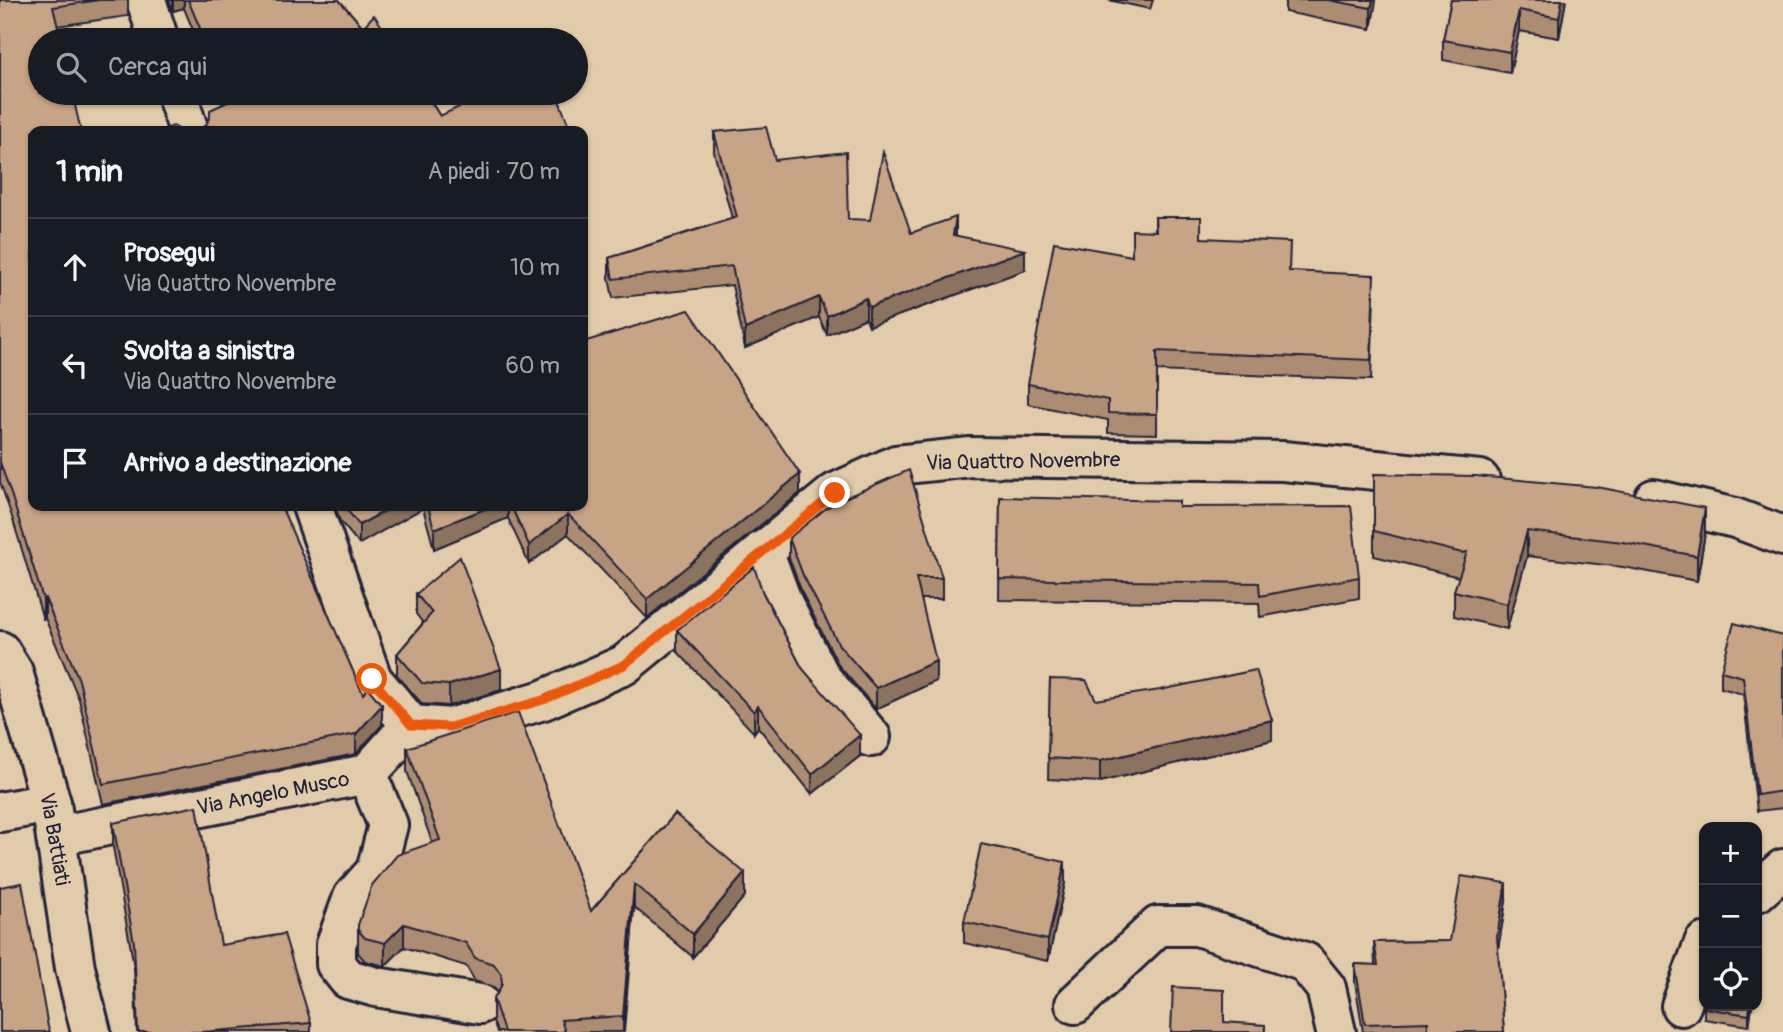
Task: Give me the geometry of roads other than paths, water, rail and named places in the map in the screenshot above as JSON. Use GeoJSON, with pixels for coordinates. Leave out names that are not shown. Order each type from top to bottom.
{"type":"FeatureCollection","features":[{"type":"Feature","properties":{"kind":"street"},"geometry":{"type":"LineString","coordinates":[[146,0],[155,28]]}},
{"type":"Feature","properties":{"kind":"street"},"geometry":{"type":"LineString","coordinates":[[180,105],[187,126]]}},
{"type":"Feature","properties":{"kind":"street","name":"Via Quattro Novembre"},"geometry":{"type":"LineString","coordinates":[[411,725],[450,727],[543,700],[624,665],[835,493],[896,465],[971,457],[1256,460],[1521,484]]}},
{"type":"Feature","properties":{"kind":"street"},"geometry":{"type":"LineString","coordinates":[[1616,492],[1735,518],[1783,536]]}},
{"type":"Feature","properties":{"kind":"street"},"geometry":{"type":"LineString","coordinates":[[314,511],[372,679],[411,725]]}},
{"type":"Feature","properties":{"kind":"street"},"geometry":{"type":"LineString","coordinates":[[763,550],[783,604],[821,678],[871,737]]}},
{"type":"Feature","properties":{"kind":"street","name":"Via Battiati"},"geometry":{"type":"LineString","coordinates":[[0,652],[13,672],[53,820],[75,968],[91,1032]]}},
{"type":"Feature","properties":{"kind":"street","name":"Via Angelo Musco"},"geometry":{"type":"LineString","coordinates":[[0,811],[53,820],[366,774],[411,725]]}},
{"type":"Feature","properties":{"kind":"street","name":"Via Angelo Musco"},"geometry":{"type":"LineString","coordinates":[[366,774],[387,825],[376,871],[353,897],[337,944],[337,964],[348,979],[376,987],[480,1004]]}},
{"type":"Feature","properties":{"kind":"street"},"geometry":{"type":"LineString","coordinates":[[1762,888],[1783,869]]}},
{"type":"Feature","properties":{"kind":"street"},"geometry":{"type":"LineString","coordinates":[[1075,1004],[1158,926],[1197,926],[1305,962],[1326,988],[1336,1032]]}},
{"type":"Feature","properties":{"kind":"street"},"geometry":{"type":"LineString","coordinates":[[1681,1006],[1702,948]]}}]}
